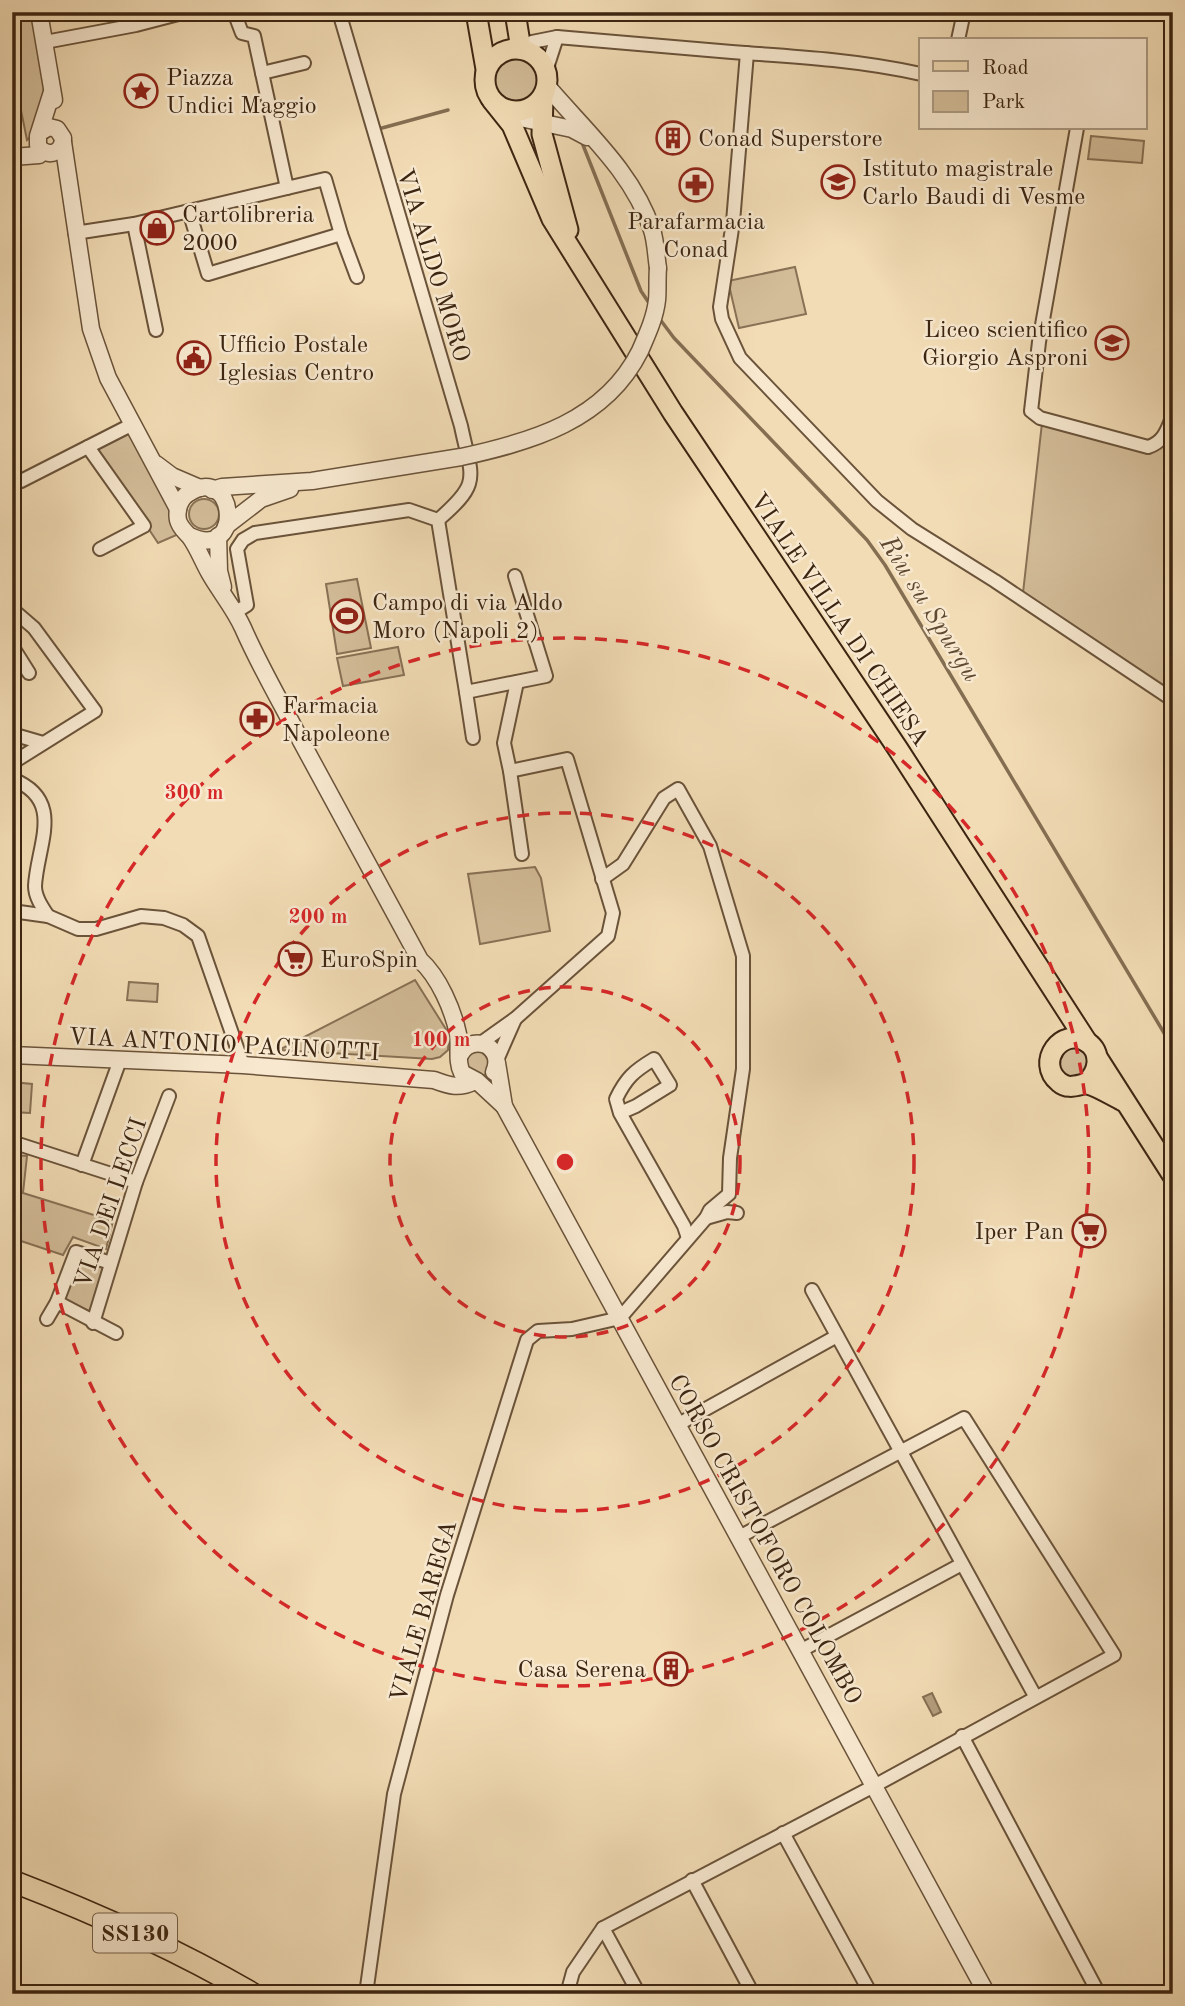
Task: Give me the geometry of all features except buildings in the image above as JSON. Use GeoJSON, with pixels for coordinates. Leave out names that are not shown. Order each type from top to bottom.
{"type":"FeatureCollection","features":[{"type":"Feature","properties":{"kind":"highway","name":"SS130"},"geometry":{"type":"LineString","coordinates":[[12,1881],[79,1907],[150,1940],[253,1994]]}},
{"type":"Feature","properties":{"kind":"main road"},"geometry":{"type":"LineString","coordinates":[[476,12],[486,69],[485,85],[492,100],[502,108],[515,111],[528,109],[545,85],[539,58],[524,50],[510,49],[500,53],[486,69]]}},
{"type":"Feature","properties":{"kind":"main road"},"geometry":{"type":"LineString","coordinates":[[515,12],[524,50]]}},
{"type":"Feature","properties":{"kind":"main road","name":"VIALE VILLA DI CHIESA"},"geometry":{"type":"LineString","coordinates":[[545,85],[542,123],[544,141],[575,255]]}},
{"type":"Feature","properties":{"kind":"main road","name":"VIALE VILLA DI CHIESA"},"geometry":{"type":"LineString","coordinates":[[492,100],[512,125],[552,219],[673,413],[898,749],[1173,1176]]}},
{"type":"Feature","properties":{"kind":"main road"},"geometry":{"type":"LineString","coordinates":[[1063,1040],[1065,1011]]}},
{"type":"Feature","properties":{"kind":"main road"},"geometry":{"type":"LineString","coordinates":[[1079,1039],[1092,1049],[1096,1072],[1086,1083],[1079,1086],[1063,1085],[1052,1074],[1049,1059],[1051,1051],[1063,1040],[1079,1039]]}},
{"type":"Feature","properties":{"kind":"main road"},"geometry":{"type":"LineString","coordinates":[[1086,1083],[1123,1101]]}},
{"type":"Feature","properties":{"kind":"street"},"geometry":{"type":"LineString","coordinates":[[40,12],[91,329],[108,378],[178,509],[179,524],[190,536],[212,577],[225,593],[348,828],[420,960],[429,968],[444,997],[458,1033],[459,1058]]}},
{"type":"Feature","properties":{"kind":"street"},"geometry":{"type":"LineString","coordinates":[[45,42],[136,25],[186,12]]}},
{"type":"Feature","properties":{"kind":"street"},"geometry":{"type":"LineString","coordinates":[[234,12],[242,33],[254,36],[288,188]]}},
{"type":"Feature","properties":{"kind":"street","name":"VIA ALDO MORO"},"geometry":{"type":"LineString","coordinates":[[339,12],[461,426],[472,478],[463,499],[438,520]]}},
{"type":"Feature","properties":{"kind":"street"},"geometry":{"type":"LineString","coordinates":[[958,38],[964,12]]}},
{"type":"Feature","properties":{"kind":"street"},"geometry":{"type":"LineString","coordinates":[[178,509],[186,495],[206,489],[313,481],[461,457],[499,448],[546,434],[582,416],[604,399],[623,379],[646,338],[657,301],[658,268],[653,233],[641,204],[621,169],[545,85],[557,37]]}},
{"type":"Feature","properties":{"kind":"street"},"geometry":{"type":"LineString","coordinates":[[524,50],[532,42],[557,37],[793,55],[919,74]]}},
{"type":"Feature","properties":{"kind":"street"},"geometry":{"type":"LineString","coordinates":[[747,53],[733,222],[720,307],[722,319],[740,358],[877,501],[912,529],[1173,700]]}},
{"type":"Feature","properties":{"kind":"street"},"geometry":{"type":"LineString","coordinates":[[262,73],[304,63]]}},
{"type":"Feature","properties":{"kind":"street"},"geometry":{"type":"LineString","coordinates":[[52,92],[42,144],[70,186]]}},
{"type":"Feature","properties":{"kind":"street"},"geometry":{"type":"LineString","coordinates":[[515,111],[525,118],[572,129],[594,141]]}},
{"type":"Feature","properties":{"kind":"street"},"geometry":{"type":"LineString","coordinates":[[17,156],[42,144],[49,127],[61,137]]}},
{"type":"Feature","properties":{"kind":"street"},"geometry":{"type":"LineString","coordinates":[[1077,130],[1039,342],[1031,411],[1036,416],[1148,447],[1159,443],[1163,438],[1173,415]]}},
{"type":"Feature","properties":{"kind":"street"},"geometry":{"type":"LineString","coordinates":[[42,144],[56,152],[61,137]]}},
{"type":"Feature","properties":{"kind":"street"},"geometry":{"type":"LineString","coordinates":[[75,233],[134,224],[325,179],[357,277]]}},
{"type":"Feature","properties":{"kind":"street"},"geometry":{"type":"LineString","coordinates":[[189,211],[208,274],[341,234]]}},
{"type":"Feature","properties":{"kind":"street"},"geometry":{"type":"LineString","coordinates":[[134,224],[156,330]]}},
{"type":"Feature","properties":{"kind":"street"},"geometry":{"type":"LineString","coordinates":[[12,481],[21,481],[131,425]]}},
{"type":"Feature","properties":{"kind":"street"},"geometry":{"type":"LineString","coordinates":[[88,447],[144,526],[100,549]]}},
{"type":"Feature","properties":{"kind":"street"},"geometry":{"type":"LineString","coordinates":[[151,460],[172,476],[224,498],[230,515],[222,531],[219,571],[225,593]]}},
{"type":"Feature","properties":{"kind":"street"},"geometry":{"type":"LineString","coordinates":[[190,536],[204,540],[222,531],[261,499],[313,481]]}},
{"type":"Feature","properties":{"kind":"street"},"geometry":{"type":"LineString","coordinates":[[239,618],[247,605],[237,549],[243,540],[255,533],[409,510],[438,520],[473,738]]}},
{"type":"Feature","properties":{"kind":"street"},"geometry":{"type":"LineString","coordinates":[[466,692],[545,676],[515,576]]}},
{"type":"Feature","properties":{"kind":"street"},"geometry":{"type":"LineString","coordinates":[[12,609],[34,628],[96,712],[13,763]]}},
{"type":"Feature","properties":{"kind":"street"},"geometry":{"type":"LineString","coordinates":[[12,646],[29,673]]}},
{"type":"Feature","properties":{"kind":"street"},"geometry":{"type":"LineString","coordinates":[[517,682],[504,743],[522,854]]}},
{"type":"Feature","properties":{"kind":"street"},"geometry":{"type":"LineString","coordinates":[[12,734],[43,743]]}},
{"type":"Feature","properties":{"kind":"street"},"geometry":{"type":"LineString","coordinates":[[434,1080],[450,1073],[468,1046],[481,1043],[516,1018],[608,936],[613,913],[567,759],[510,771]]}},
{"type":"Feature","properties":{"kind":"street"},"geometry":{"type":"LineString","coordinates":[[12,779],[33,790],[43,809],[45,830],[35,888],[39,902],[48,916]]}},
{"type":"Feature","properties":{"kind":"street"},"geometry":{"type":"LineString","coordinates":[[602,879],[623,864],[664,798],[678,789],[710,846],[743,956],[742,1076],[730,1158],[729,1194],[710,1210],[620,1318]]}},
{"type":"Feature","properties":{"kind":"street"},"geometry":{"type":"LineString","coordinates":[[12,911],[48,916],[78,929],[96,929],[141,916],[164,918],[183,925],[198,936],[243,1065]]}},
{"type":"Feature","properties":{"kind":"street"},"geometry":{"type":"LineString","coordinates":[[444,997],[481,1043],[493,1051],[497,1062]]}},
{"type":"Feature","properties":{"kind":"street"},"geometry":{"type":"LineString","coordinates":[[476,1081],[488,1078],[495,1069],[516,1018]]}},
{"type":"Feature","properties":{"kind":"street","name":"VIA ANTONIO PACINOTTI"},"geometry":{"type":"LineString","coordinates":[[12,1055],[243,1065],[434,1080],[449,1086],[463,1087],[476,1081]]}},
{"type":"Feature","properties":{"kind":"street","name":"CORSO CRISTOFORO COLOMBO"},"geometry":{"type":"LineString","coordinates":[[459,1058],[462,1073],[476,1081],[504,1107],[987,1994]]}},
{"type":"Feature","properties":{"kind":"street"},"geometry":{"type":"LineString","coordinates":[[620,1113],[670,1085],[654,1059],[634,1070],[616,1099],[620,1113],[684,1226],[688,1238]]}},
{"type":"Feature","properties":{"kind":"street"},"geometry":{"type":"LineString","coordinates":[[82,1165],[120,1060]]}},
{"type":"Feature","properties":{"kind":"street","name":"CORSO CRISTOFORO COLOMBO"},"geometry":{"type":"LineString","coordinates":[[497,1062],[504,1107]]}},
{"type":"Feature","properties":{"kind":"street","name":"VIA DEI LECCI"},"geometry":{"type":"LineString","coordinates":[[93,1323],[136,1182],[169,1096]]}},
{"type":"Feature","properties":{"kind":"street"},"geometry":{"type":"LineString","coordinates":[[12,1142],[136,1182]]}},
{"type":"Feature","properties":{"kind":"street"},"geometry":{"type":"LineString","coordinates":[[706,1218],[727,1212],[737,1213]]}},
{"type":"Feature","properties":{"kind":"street"},"geometry":{"type":"LineString","coordinates":[[47,1319],[57,1302],[76,1252],[111,1263]]}},
{"type":"Feature","properties":{"kind":"street"},"geometry":{"type":"LineString","coordinates":[[812,1290],[1035,1696]]}},
{"type":"Feature","properties":{"kind":"street"},"geometry":{"type":"LineString","coordinates":[[57,1302],[116,1333]]}},
{"type":"Feature","properties":{"kind":"street","name":"VIALE BAREGA"},"geometry":{"type":"LineString","coordinates":[[366,1994],[394,1794],[447,1595],[527,1340],[538,1331],[572,1329],[620,1318]]}},
{"type":"Feature","properties":{"kind":"street"},"geometry":{"type":"LineString","coordinates":[[677,1425],[837,1336]]}},
{"type":"Feature","properties":{"kind":"street"},"geometry":{"type":"LineString","coordinates":[[567,1994],[573,1972],[603,1928],[874,1786],[1009,1709],[1114,1655],[964,1419],[738,1537]]}},
{"type":"Feature","properties":{"kind":"street"},"geometry":{"type":"LineString","coordinates":[[800,1651],[962,1564]]}},
{"type":"Feature","properties":{"kind":"street"},"geometry":{"type":"LineString","coordinates":[[962,1736],[1099,1994]]}},
{"type":"Feature","properties":{"kind":"street"},"geometry":{"type":"LineString","coordinates":[[783,1833],[871,1994]]}},
{"type":"Feature","properties":{"kind":"street"},"geometry":{"type":"LineString","coordinates":[[692,1880],[753,1994]]}},
{"type":"Feature","properties":{"kind":"street"},"geometry":{"type":"LineString","coordinates":[[603,1928],[639,1994]]}},
{"type":"Feature","properties":{"kind":"green space"},"geometry":{"type":"Polygon","coordinates":[[[12,12],[30,17],[40,32],[48,92],[38,130],[27,140],[12,66],[12,12]]]}},
{"type":"Feature","properties":{"kind":"green space"},"geometry":{"type":"Polygon","coordinates":[[[516,57],[532,64],[539,80],[532,96],[516,103],[500,96],[493,80],[500,64],[516,57]]]}},
{"type":"Feature","properties":{"kind":"green space"},"geometry":{"type":"Polygon","coordinates":[[[1091,136],[1144,141],[1142,163],[1088,159],[1091,136]]]}},
{"type":"Feature","properties":{"kind":"green space"},"geometry":{"type":"Polygon","coordinates":[[[795,267],[806,314],[739,328],[728,281],[795,267]]]}},
{"type":"Feature","properties":{"kind":"green space"},"geometry":{"type":"Polygon","coordinates":[[[1042,423],[1153,452],[1168,442],[1173,430],[1173,694],[1023,593],[1042,423]]]}},
{"type":"Feature","properties":{"kind":"green space"},"geometry":{"type":"Polygon","coordinates":[[[130,430],[181,533],[158,543],[95,448],[130,430]]]}},
{"type":"Feature","properties":{"kind":"green space"},"geometry":{"type":"Polygon","coordinates":[[[204,499],[215,503],[219,514],[215,525],[204,529],[193,525],[189,514],[193,503],[204,499]]]}},
{"type":"Feature","properties":{"kind":"green space","name":"Campo di via Aldo Moro (Napoli 2)"},"geometry":{"type":"Polygon","coordinates":[[[357,579],[371,648],[337,654],[326,584],[357,579]]]}},
{"type":"Feature","properties":{"kind":"green space","name":"Campo di via Aldo Moro (Napoli 2)"},"geometry":{"type":"Polygon","coordinates":[[[398,647],[404,675],[343,686],[337,658],[398,647]]]}},
{"type":"Feature","properties":{"kind":"green space"},"geometry":{"type":"Polygon","coordinates":[[[535,867],[541,878],[550,931],[480,944],[468,874],[535,867]]]}},
{"type":"Feature","properties":{"kind":"green space"},"geometry":{"type":"Polygon","coordinates":[[[415,980],[449,1034],[448,1050],[440,1057],[432,1059],[279,1050],[415,980]]]}},
{"type":"Feature","properties":{"kind":"green space"},"geometry":{"type":"Polygon","coordinates":[[[129,982],[158,984],[157,1002],[127,1000],[129,982]]]}},
{"type":"Feature","properties":{"kind":"green space"},"geometry":{"type":"Polygon","coordinates":[[[1074,1047],[1080,1048],[1088,1056],[1088,1068],[1080,1076],[1074,1077],[1068,1076],[1060,1068],[1059,1062],[1060,1056],[1068,1048],[1074,1047]]]}},
{"type":"Feature","properties":{"kind":"green space"},"geometry":{"type":"Polygon","coordinates":[[[470,1048],[490,1053],[488,1073],[480,1077],[472,1076],[463,1058],[470,1048]]]}},
{"type":"Feature","properties":{"kind":"green space"},"geometry":{"type":"Polygon","coordinates":[[[12,1082],[32,1084],[30,1113],[12,1112],[12,1082]]]}},
{"type":"Feature","properties":{"kind":"green space"},"geometry":{"type":"Polygon","coordinates":[[[12,1155],[27,1156],[23,1193],[113,1221],[106,1249],[73,1237],[63,1255],[12,1238],[12,1155]]]}},
{"type":"Feature","properties":{"kind":"green space"},"geometry":{"type":"Polygon","coordinates":[[[79,1256],[106,1266],[91,1312],[61,1299],[79,1256]]]}},
{"type":"Feature","properties":{"kind":"shaded area"},"geometry":{"type":"Polygon","coordinates":[[[932,1693],[941,1712],[933,1716],[923,1697],[932,1693]]]}},
{"type":"Feature","properties":{"kind":"waterway","name":"Riu su Spurgu"},"geometry":{"type":"LineString","coordinates":[[382,128],[448,110]]}},
{"type":"Feature","properties":{"kind":"waterway","name":"Riu su Spurgu"},"geometry":{"type":"LineString","coordinates":[[583,145],[641,291],[651,306]]}},
{"type":"Feature","properties":{"kind":"waterway","name":"Riu su Spurgu"},"geometry":{"type":"LineString","coordinates":[[659,318],[674,338],[867,540],[885,565],[1173,1048]]}},
{"type":"Feature","properties":{"kind":"place","name":"Piazza Undici Maggio"},"geometry":{"type":"Point","coordinates":[141,91]}},
{"type":"Feature","properties":{"kind":"place","name":"Conad Superstore"},"geometry":{"type":"Point","coordinates":[673,138]}},
{"type":"Feature","properties":{"kind":"place","name":"Istituto magistrale Carlo Baudi di Vesme"},"geometry":{"type":"Point","coordinates":[838,182]}},
{"type":"Feature","properties":{"kind":"place","name":"Parafarmacia Conad"},"geometry":{"type":"Point","coordinates":[696,185]}},
{"type":"Feature","properties":{"kind":"place","name":"Cartolibreria 2000"},"geometry":{"type":"Point","coordinates":[157,228]}},
{"type":"Feature","properties":{"kind":"place","name":"Liceo scientifico Giorgio Asproni"},"geometry":{"type":"Point","coordinates":[1112,343]}},
{"type":"Feature","properties":{"kind":"place","name":"Ufficio Postale Iglesias Centro"},"geometry":{"type":"Point","coordinates":[194,358]}},
{"type":"Feature","properties":{"kind":"place","name":"Campo di via Aldo Moro (Napoli 2)"},"geometry":{"type":"Point","coordinates":[347,616]}},
{"type":"Feature","properties":{"kind":"place","name":"Farmacia Napoleone"},"geometry":{"type":"Point","coordinates":[257,719]}},
{"type":"Feature","properties":{"kind":"place","name":"EuroSpin"},"geometry":{"type":"Point","coordinates":[295,959]}},
{"type":"Feature","properties":{"kind":"place","name":"Iper Pan"},"geometry":{"type":"Point","coordinates":[1089,1231]}},
{"type":"Feature","properties":{"kind":"place","name":"Casa Serena"},"geometry":{"type":"Point","coordinates":[671,1669]}}]}
